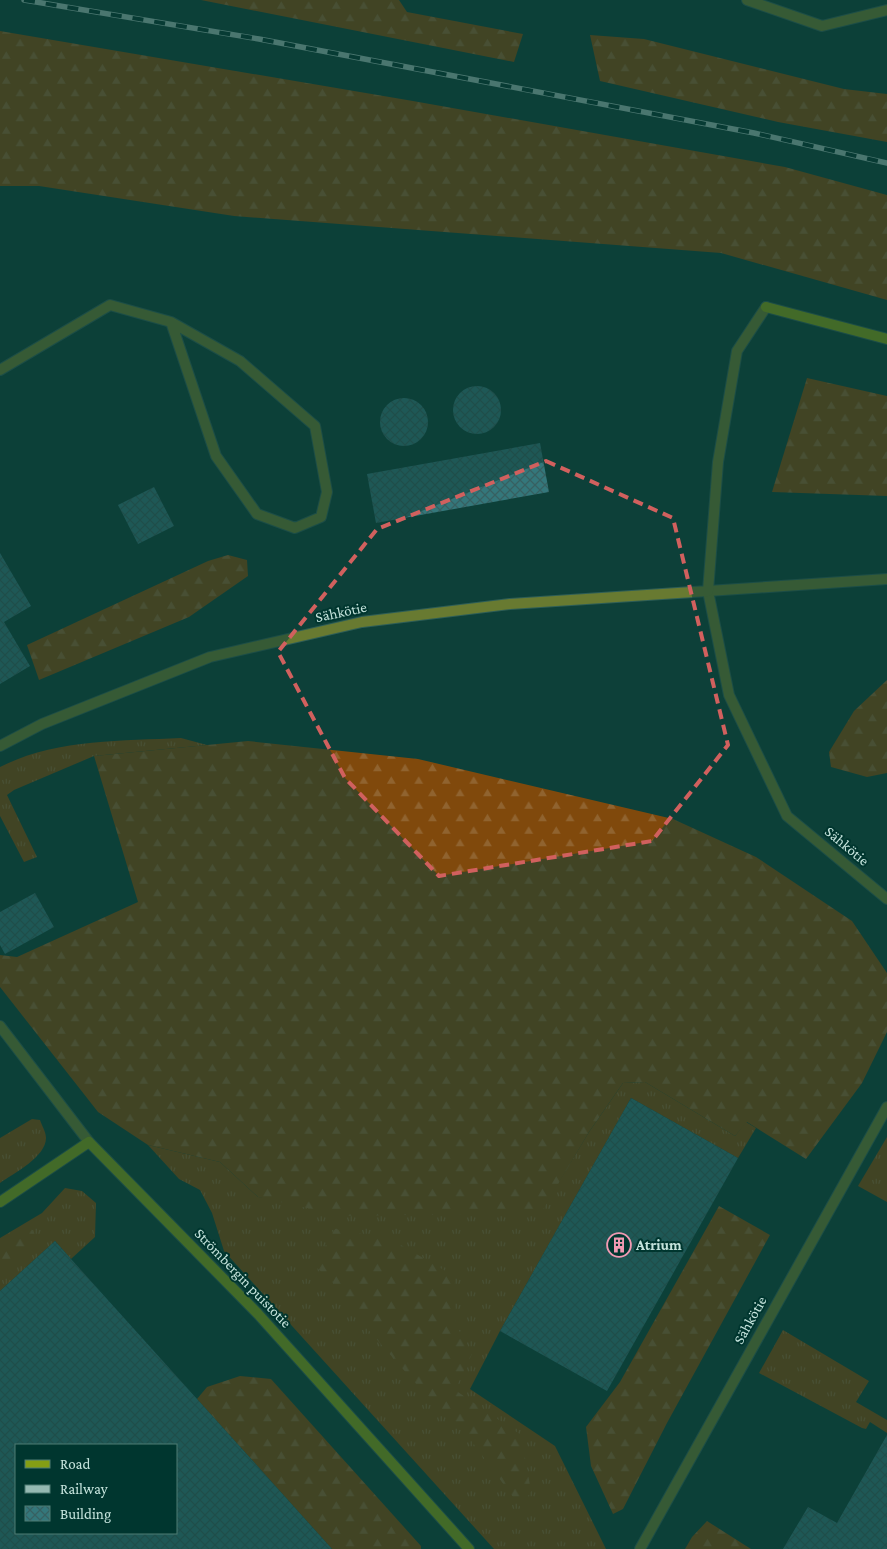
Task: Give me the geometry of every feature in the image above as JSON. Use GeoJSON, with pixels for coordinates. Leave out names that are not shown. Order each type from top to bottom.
{"type":"FeatureCollection","features":[{"type":"Feature","properties":{"kind":"street"},"geometry":{"type":"LineString","coordinates":[[747,0],[822,26],[887,10]]}},
{"type":"Feature","properties":{"kind":"street"},"geometry":{"type":"LineString","coordinates":[[0,370],[110,306],[171,322],[240,361],[315,426],[327,492],[321,517],[295,528],[257,514],[216,456],[171,322]]}},
{"type":"Feature","properties":{"kind":"street"},"geometry":{"type":"LineString","coordinates":[[708,591],[718,462],[737,351],[766,307],[887,338]]}},
{"type":"Feature","properties":{"kind":"street","name":"Sähkötie"},"geometry":{"type":"LineString","coordinates":[[0,746],[42,724],[210,657],[362,622],[510,604],[887,579]]}},
{"type":"Feature","properties":{"kind":"street","name":"Sähkötie"},"geometry":{"type":"LineString","coordinates":[[708,591],[729,695],[787,816],[887,899]]}},
{"type":"Feature","properties":{"kind":"street","name":"Strömbergin puistotie"},"geometry":{"type":"LineString","coordinates":[[0,1026],[90,1142],[258,1314],[468,1549]]}},
{"type":"Feature","properties":{"kind":"street","name":"Sähkötie"},"geometry":{"type":"LineString","coordinates":[[640,1549],[887,1107]]}},
{"type":"Feature","properties":{"kind":"street"},"geometry":{"type":"LineString","coordinates":[[0,1202],[90,1142]]}},
{"type":"Feature","properties":{"kind":"highlighted area"},"geometry":{"type":"Polygon","coordinates":[[[546,461],[673,518],[728,745],[652,841],[439,876],[345,778],[278,652],[377,529],[546,461]]]}},
{"type":"Feature","properties":{"kind":"green space"},"geometry":{"type":"Polygon","coordinates":[[[201,0],[399,0],[407,12],[523,34],[514,62],[201,0]]]}},
{"type":"Feature","properties":{"kind":"green space"},"geometry":{"type":"Polygon","coordinates":[[[0,31],[413,101],[785,167],[887,195],[887,300],[721,253],[234,216],[39,186],[0,186],[0,31]]]}},
{"type":"Feature","properties":{"kind":"green space"},"geometry":{"type":"Polygon","coordinates":[[[590,35],[644,39],[844,89],[887,94],[887,142],[778,122],[600,81],[590,35]]]}},
{"type":"Feature","properties":{"kind":"green space"},"geometry":{"type":"Polygon","coordinates":[[[807,378],[887,396],[887,496],[772,492],[807,378]]]}},
{"type":"Feature","properties":{"kind":"green space"},"geometry":{"type":"Polygon","coordinates":[[[228,555],[247,560],[248,576],[189,617],[39,680],[27,645],[208,561],[228,555]]]}},
{"type":"Feature","properties":{"kind":"green space"},"geometry":{"type":"Polygon","coordinates":[[[887,680],[887,773],[867,777],[831,767],[829,752],[854,711],[887,680]]]}},
{"type":"Feature","properties":{"kind":"green space"},"geometry":{"type":"Polygon","coordinates":[[[181,738],[207,745],[94,756],[14,790],[7,795],[37,857],[24,862],[0,816],[0,767],[43,751],[66,746],[112,741],[181,738]]]}},
{"type":"Feature","properties":{"kind":"green space"},"geometry":{"type":"Polygon","coordinates":[[[248,741],[418,759],[673,819],[756,857],[852,921],[887,973],[887,1032],[862,1083],[806,1159],[747,1122],[735,1136],[645,1082],[623,1083],[589,1132],[541,1213],[343,1216],[258,1197],[220,1162],[148,1145],[98,1112],[0,987],[0,955],[17,957],[138,902],[94,756],[248,741]]]}},
{"type":"Feature","properties":{"kind":"green space"},"geometry":{"type":"Polygon","coordinates":[[[645,1082],[735,1136],[746,1122],[756,1128],[738,1158],[631,1098],[500,1331],[470,1389],[555,1446],[606,1549],[494,1549],[224,1251],[212,1213],[200,1190],[179,1179],[148,1145],[220,1162],[258,1197],[446,1213],[540,1213],[589,1132],[623,1083],[645,1082]]]}},
{"type":"Feature","properties":{"kind":"green space"},"geometry":{"type":"Polygon","coordinates":[[[32,1119],[40,1120],[46,1136],[45,1145],[41,1152],[28,1164],[0,1183],[0,1138],[32,1119]]]}},
{"type":"Feature","properties":{"kind":"green space"},"geometry":{"type":"Polygon","coordinates":[[[887,1137],[887,1202],[858,1186],[887,1137]]]}},
{"type":"Feature","properties":{"kind":"green space"},"geometry":{"type":"Polygon","coordinates":[[[65,1188],[82,1191],[96,1203],[95,1237],[71,1259],[55,1241],[0,1291],[0,1238],[42,1213],[65,1188]]]}},
{"type":"Feature","properties":{"kind":"green space"},"geometry":{"type":"Polygon","coordinates":[[[719,1206],[770,1235],[667,1423],[623,1509],[613,1514],[591,1466],[586,1427],[620,1382],[719,1206]]]}},
{"type":"Feature","properties":{"kind":"green space"},"geometry":{"type":"Polygon","coordinates":[[[31,1229],[38,1239],[0,1266],[0,1246],[31,1229]]]}},
{"type":"Feature","properties":{"kind":"green space"},"geometry":{"type":"Polygon","coordinates":[[[335,1229],[351,1231],[401,1245],[454,1276],[456,1325],[472,1354],[455,1390],[521,1435],[531,1491],[521,1508],[462,1428],[417,1385],[371,1333],[329,1277],[314,1266],[335,1229]]]}},
{"type":"Feature","properties":{"kind":"green space"},"geometry":{"type":"Polygon","coordinates":[[[783,1330],[869,1381],[856,1402],[887,1420],[887,1433],[870,1422],[866,1429],[862,1428],[759,1373],[783,1330]]]}},
{"type":"Feature","properties":{"kind":"green space"},"geometry":{"type":"Polygon","coordinates":[[[240,1376],[271,1379],[421,1546],[421,1549],[332,1549],[197,1399],[207,1387],[240,1376]]]}},
{"type":"Feature","properties":{"kind":"green space"},"geometry":{"type":"Polygon","coordinates":[[[707,1521],[751,1549],[685,1549],[692,1537],[707,1521]]]}},
{"type":"Feature","properties":{"kind":"building"},"geometry":{"type":"Polygon","coordinates":[[[477,386],[486,388],[494,393],[499,401],[501,410],[499,419],[494,427],[486,432],[477,434],[468,432],[460,427],[455,419],[453,410],[455,401],[460,393],[468,388],[477,386]]]}},
{"type":"Feature","properties":{"kind":"building"},"geometry":{"type":"Polygon","coordinates":[[[404,398],[413,400],[421,405],[426,413],[428,422],[426,431],[421,439],[413,444],[404,446],[395,444],[387,439],[382,431],[380,422],[382,413],[387,405],[395,400],[404,398]]]}},
{"type":"Feature","properties":{"kind":"building"},"geometry":{"type":"Polygon","coordinates":[[[540,443],[549,492],[376,523],[367,474],[540,443]]]}},
{"type":"Feature","properties":{"kind":"building"},"geometry":{"type":"Polygon","coordinates":[[[154,487],[174,526],[138,544],[118,505],[154,487]]]}},
{"type":"Feature","properties":{"kind":"building"},"geometry":{"type":"Polygon","coordinates":[[[0,553],[31,606],[4,622],[30,666],[0,684],[0,553]]]}},
{"type":"Feature","properties":{"kind":"building"},"geometry":{"type":"Polygon","coordinates":[[[35,893],[54,927],[5,954],[0,945],[0,912],[35,893]]]}},
{"type":"Feature","properties":{"kind":"building","name":"Atrium"},"geometry":{"type":"Polygon","coordinates":[[[631,1098],[738,1158],[607,1391],[500,1331],[631,1098]]]}},
{"type":"Feature","properties":{"kind":"building"},"geometry":{"type":"Polygon","coordinates":[[[55,1241],[332,1549],[0,1549],[0,1291],[55,1241]]]}},
{"type":"Feature","properties":{"kind":"building"},"geometry":{"type":"Polygon","coordinates":[[[887,1435],[887,1549],[783,1549],[808,1507],[837,1523],[887,1435]]]}},
{"type":"Feature","properties":{"kind":"railway"},"geometry":{"type":"LineString","coordinates":[[24,0],[259,39],[754,133],[887,163]]}},
{"type":"Feature","properties":{"kind":"place","name":"Atrium"},"geometry":{"type":"Point","coordinates":[619,1245]}}]}
